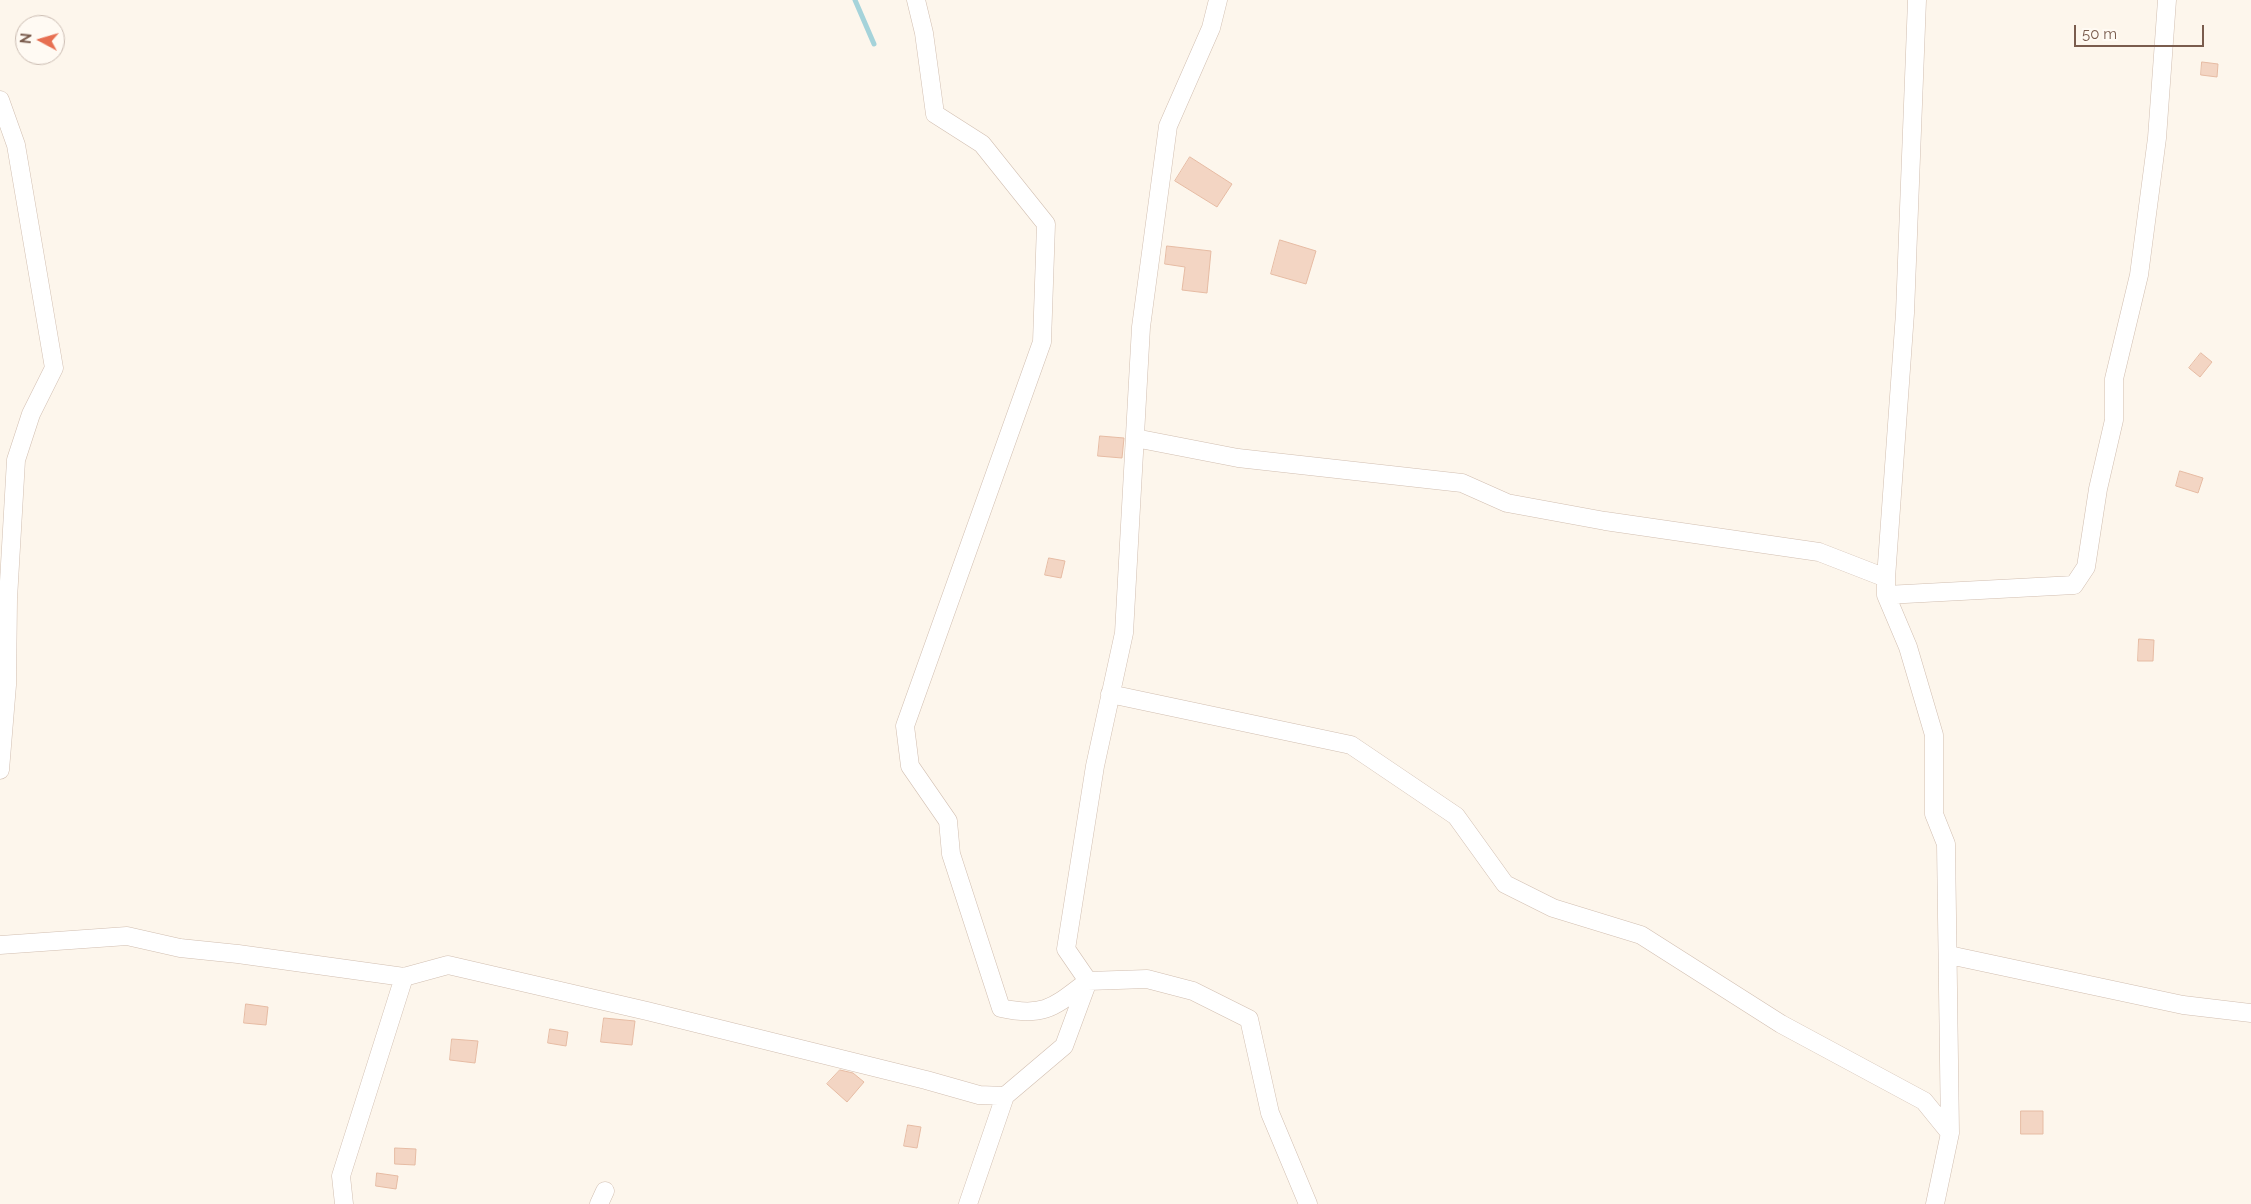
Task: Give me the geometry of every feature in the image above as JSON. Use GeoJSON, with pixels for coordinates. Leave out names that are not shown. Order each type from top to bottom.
{"type":"FeatureCollection","features":[{"type":"Feature","properties":{"kind":"street"},"geometry":{"type":"LineString","coordinates":[[916,0],[924,33],[935,114],[982,144],[1046,224],[1042,342],[905,726],[910,766],[948,821],[951,854],[1001,1008],[1020,1012],[1051,1008],[1088,981],[1147,979],[1193,991],[1249,1019],[1270,1113],[1308,1204]]}},
{"type":"Feature","properties":{"kind":"street"},"geometry":{"type":"LineString","coordinates":[[1088,981],[1066,949],[1095,766],[1124,633],[1141,327],[1168,126],[1210,28],[1218,0]]}},
{"type":"Feature","properties":{"kind":"street"},"geometry":{"type":"LineString","coordinates":[[1917,0],[1905,313],[1886,587],[1908,648],[1934,735],[1934,814],[1946,844],[1950,1133],[1936,1204]]}},
{"type":"Feature","properties":{"kind":"street"},"geometry":{"type":"LineString","coordinates":[[1135,438],[1238,458],[1462,483],[1507,503],[1605,521],[1819,552],[1886,587],[2074,585],[2086,567],[2098,489],[2114,420],[2114,379],[2139,275],[2157,138],[2167,0]]}},
{"type":"Feature","properties":{"kind":"street"},"geometry":{"type":"LineString","coordinates":[[0,100],[16,145],[54,368],[31,414],[16,460],[8,600],[7,685],[0,770]]}},
{"type":"Feature","properties":{"kind":"street"},"geometry":{"type":"LineString","coordinates":[[1110,694],[1350,745],[1456,816],[1505,884],[1553,908],[1641,935],[1781,1024],[1924,1101],[1950,1133]]}},
{"type":"Feature","properties":{"kind":"street"},"geometry":{"type":"LineString","coordinates":[[0,945],[127,936],[180,948],[404,976],[448,965],[647,1011],[980,1095],[1005,1096]]}},
{"type":"Feature","properties":{"kind":"street"},"geometry":{"type":"LineString","coordinates":[[1949,955],[2183,1005],[2251,1013]]}},
{"type":"Feature","properties":{"kind":"street"},"geometry":{"type":"LineString","coordinates":[[344,1204],[341,1176],[404,976]]}},
{"type":"Feature","properties":{"kind":"street"},"geometry":{"type":"LineString","coordinates":[[968,1204],[1005,1096],[1064,1046],[1088,981]]}},
{"type":"Feature","properties":{"kind":"building"},"geometry":{"type":"Polygon","coordinates":[[[2202,62],[2218,64],[2217,77],[2201,75],[2202,62]]]}},
{"type":"Feature","properties":{"kind":"building"},"geometry":{"type":"Polygon","coordinates":[[[1190,157],[1232,184],[1217,207],[1175,181],[1190,157]]]}},
{"type":"Feature","properties":{"kind":"building"},"geometry":{"type":"Polygon","coordinates":[[[1280,240],[1316,251],[1306,284],[1271,274],[1280,240]]]}},
{"type":"Feature","properties":{"kind":"building"},"geometry":{"type":"Polygon","coordinates":[[[1167,246],[1211,251],[1207,293],[1182,290],[1185,267],[1165,264],[1167,246]]]}},
{"type":"Feature","properties":{"kind":"building"},"geometry":{"type":"Polygon","coordinates":[[[2201,353],[2212,362],[2200,377],[2189,368],[2201,353]]]}},
{"type":"Feature","properties":{"kind":"building"},"geometry":{"type":"Polygon","coordinates":[[[1100,436],[1124,438],[1122,458],[1098,456],[1100,436]]]}},
{"type":"Feature","properties":{"kind":"building"},"geometry":{"type":"Polygon","coordinates":[[[2180,471],[2203,478],[2198,493],[2176,486],[2180,471]]]}},
{"type":"Feature","properties":{"kind":"building"},"geometry":{"type":"Polygon","coordinates":[[[1049,558],[1065,561],[1061,578],[1045,575],[1049,558]]]}},
{"type":"Feature","properties":{"kind":"building"},"geometry":{"type":"Polygon","coordinates":[[[2139,639],[2154,640],[2153,661],[2138,661],[2139,639]]]}},
{"type":"Feature","properties":{"kind":"building"},"geometry":{"type":"Polygon","coordinates":[[[246,1004],[268,1007],[266,1025],[244,1023],[246,1004]]]}},
{"type":"Feature","properties":{"kind":"building"},"geometry":{"type":"Polygon","coordinates":[[[604,1018],[635,1021],[632,1045],[601,1042],[604,1018]]]}},
{"type":"Feature","properties":{"kind":"building"},"geometry":{"type":"Polygon","coordinates":[[[550,1029],[568,1032],[566,1046],[548,1043],[550,1029]]]}},
{"type":"Feature","properties":{"kind":"building"},"geometry":{"type":"Polygon","coordinates":[[[452,1039],[478,1041],[475,1063],[450,1060],[452,1039]]]}},
{"type":"Feature","properties":{"kind":"building"},"geometry":{"type":"Polygon","coordinates":[[[840,1070],[853,1073],[864,1082],[847,1102],[827,1084],[840,1070]]]}},
{"type":"Feature","properties":{"kind":"building"},"geometry":{"type":"Polygon","coordinates":[[[2021,1111],[2043,1111],[2043,1134],[2021,1134],[2021,1111]]]}},
{"type":"Feature","properties":{"kind":"building"},"geometry":{"type":"Polygon","coordinates":[[[908,1125],[921,1127],[917,1148],[904,1146],[908,1125]]]}},
{"type":"Feature","properties":{"kind":"building"},"geometry":{"type":"Polygon","coordinates":[[[395,1148],[416,1149],[415,1165],[395,1164],[395,1148]]]}},
{"type":"Feature","properties":{"kind":"building"},"geometry":{"type":"Polygon","coordinates":[[[377,1173],[398,1176],[396,1189],[376,1186],[377,1173]]]}},
{"type":"Feature","properties":{"kind":"waterway"},"geometry":{"type":"LineString","coordinates":[[855,0],[874,44]]}}]}
